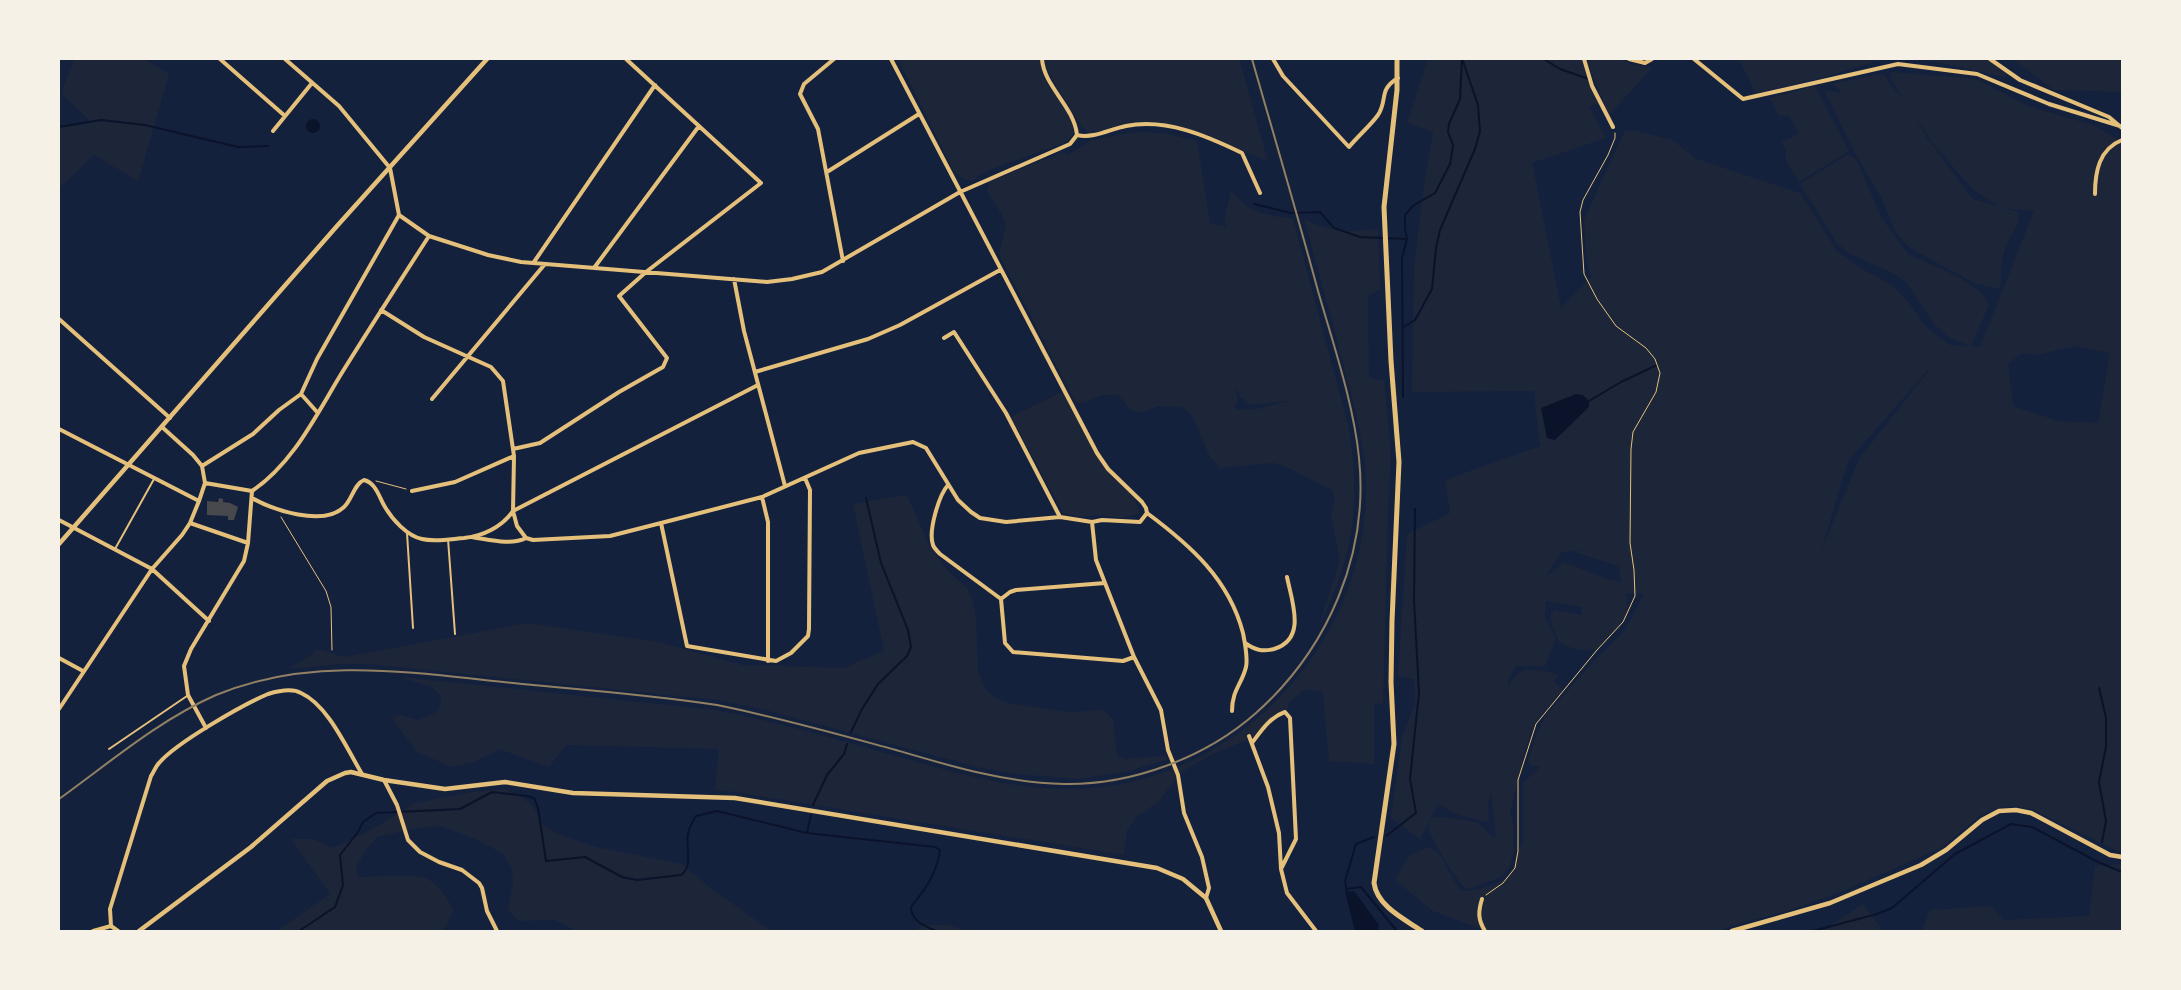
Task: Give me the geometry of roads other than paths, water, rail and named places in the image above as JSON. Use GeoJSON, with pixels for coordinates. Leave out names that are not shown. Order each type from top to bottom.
{"type":"FeatureCollection","features":[{"type":"Feature","properties":{"kind":"main road"},"geometry":{"type":"LineString","coordinates":[[1397,59],[1398,78],[1384,206],[1391,362],[1399,462],[1391,682],[1394,744],[1374,883],[1375,891],[1386,906],[1422,931]]}},
{"type":"Feature","properties":{"kind":"street"},"geometry":{"type":"LineString","coordinates":[[220,59],[285,116]]}},
{"type":"Feature","properties":{"kind":"street"},"geometry":{"type":"LineString","coordinates":[[202,466],[253,434],[279,410],[301,394],[322,350],[399,215],[390,168],[339,106],[285,59]]}},
{"type":"Feature","properties":{"kind":"street"},"geometry":{"type":"LineString","coordinates":[[59,544],[488,59]]}},
{"type":"Feature","properties":{"kind":"street"},"geometry":{"type":"LineString","coordinates":[[513,449],[540,443],[663,366],[667,358],[619,296],[646,272],[761,183],[626,59]]}},
{"type":"Feature","properties":{"kind":"street"},"geometry":{"type":"LineString","coordinates":[[834,59],[804,84],[800,94],[818,128],[828,172],[843,261]]}},
{"type":"Feature","properties":{"kind":"street"},"geometry":{"type":"LineString","coordinates":[[891,59],[1096,453],[1108,469],[1142,502],[1147,513],[1184,544],[1216,575],[1232,601],[1245,643],[1246,667],[1232,701],[1232,711]]}},
{"type":"Feature","properties":{"kind":"street"},"geometry":{"type":"LineString","coordinates":[[1042,59],[1043,69],[1076,123],[1078,135]]}},
{"type":"Feature","properties":{"kind":"street"},"geometry":{"type":"LineString","coordinates":[[1273,59],[1283,76],[1349,147],[1380,113],[1384,93],[1390,83],[1398,78]]}},
{"type":"Feature","properties":{"kind":"street"},"geometry":{"type":"LineString","coordinates":[[1584,59],[1592,86],[1613,127]]}},
{"type":"Feature","properties":{"kind":"street"},"geometry":{"type":"LineString","coordinates":[[1629,59],[1645,63],[1652,59]]}},
{"type":"Feature","properties":{"kind":"street"},"geometry":{"type":"LineString","coordinates":[[1694,59],[1743,99],[1898,64],[1977,74],[2049,104],[2121,127]]}},
{"type":"Feature","properties":{"kind":"street"},"geometry":{"type":"LineString","coordinates":[[1990,59],[2020,80],[2109,116],[2121,127]]}},
{"type":"Feature","properties":{"kind":"street"},"geometry":{"type":"LineString","coordinates":[[273,131],[312,83]]}},
{"type":"Feature","properties":{"kind":"street"},"geometry":{"type":"LineString","coordinates":[[534,262],[655,85]]}},
{"type":"Feature","properties":{"kind":"street"},"geometry":{"type":"LineString","coordinates":[[828,172],[918,114]]}},
{"type":"Feature","properties":{"kind":"street"},"geometry":{"type":"LineString","coordinates":[[1078,135],[1086,137],[1128,125],[1157,124],[1191,131],[1242,153],[1260,193]]}},
{"type":"Feature","properties":{"kind":"street"},"geometry":{"type":"LineString","coordinates":[[594,268],[699,126]]}},
{"type":"Feature","properties":{"kind":"street"},"geometry":{"type":"LineString","coordinates":[[399,215],[429,236],[488,255],[522,262],[767,282],[792,279],[822,272],[960,192],[1070,144],[1078,135]]}},
{"type":"Feature","properties":{"kind":"street"},"geometry":{"type":"LineString","coordinates":[[2095,194],[2096,172],[2101,158],[2116,143],[2122,140]]}},
{"type":"Feature","properties":{"kind":"street"},"geometry":{"type":"LineString","coordinates":[[205,483],[252,492],[264,483],[283,463],[309,427],[429,236]]}},
{"type":"Feature","properties":{"kind":"street"},"geometry":{"type":"LineString","coordinates":[[432,399],[545,264]]}},
{"type":"Feature","properties":{"kind":"street"},"geometry":{"type":"LineString","coordinates":[[755,372],[868,339],[900,325],[1000,270]]}},
{"type":"Feature","properties":{"kind":"street"},"geometry":{"type":"LineString","coordinates":[[734,279],[744,330],[785,486]]}},
{"type":"Feature","properties":{"kind":"street"},"geometry":{"type":"LineString","coordinates":[[381,310],[424,337],[491,367],[503,381],[514,456],[513,511],[518,526],[526,538],[533,540],[610,536],[661,524],[762,496],[859,453],[913,442],[926,448],[958,500],[971,512],[991,521],[1006,522],[1060,517],[1092,522],[1102,520],[1140,522],[1147,513]]}},
{"type":"Feature","properties":{"kind":"street"},"geometry":{"type":"LineString","coordinates":[[59,319],[170,418]]}},
{"type":"Feature","properties":{"kind":"street"},"geometry":{"type":"LineString","coordinates":[[944,338],[954,332],[1006,413],[1060,517]]}},
{"type":"Feature","properties":{"kind":"street"},"geometry":{"type":"LineString","coordinates":[[468,537],[491,530],[502,524],[513,511],[758,385]]}},
{"type":"Feature","properties":{"kind":"street"},"geometry":{"type":"LineString","coordinates":[[301,394],[317,412]]}},
{"type":"Feature","properties":{"kind":"street"},"geometry":{"type":"LineString","coordinates":[[59,708],[152,568],[190,523],[199,501],[205,483],[202,466],[193,455],[162,427]]}},
{"type":"Feature","properties":{"kind":"street"},"geometry":{"type":"LineString","coordinates":[[59,429],[199,501]]}},
{"type":"Feature","properties":{"kind":"street"},"geometry":{"type":"LineString","coordinates":[[412,491],[455,482],[514,456]]}},
{"type":"Feature","properties":{"kind":"street"},"geometry":{"type":"LineString","coordinates":[[661,524],[687,646],[768,661],[783,658],[791,654],[808,636],[809,629],[810,490],[805,478]]}},
{"type":"Feature","properties":{"kind":"street"},"geometry":{"type":"LineString","coordinates":[[252,498],[277,510],[315,516],[333,513],[345,507],[361,481],[370,482],[387,510],[406,530],[422,539],[468,537],[520,541],[526,538]]}},
{"type":"Feature","properties":{"kind":"street"},"geometry":{"type":"LineString","coordinates":[[948,485],[943,491],[932,530],[933,546],[940,554],[1001,599],[1005,643],[1013,652],[1123,660],[1134,657]]}},
{"type":"Feature","properties":{"kind":"street"},"geometry":{"type":"LineString","coordinates":[[206,728],[189,695],[184,670],[185,661],[244,561],[248,543],[252,492]]}},
{"type":"Feature","properties":{"kind":"street"},"geometry":{"type":"LineString","coordinates":[[762,496],[768,522],[768,661]]}},
{"type":"Feature","properties":{"kind":"street"},"geometry":{"type":"LineString","coordinates":[[59,520],[152,568],[209,622]]}},
{"type":"Feature","properties":{"kind":"street"},"geometry":{"type":"LineString","coordinates":[[1092,522],[1096,560],[1134,657],[1161,710],[1168,750],[1178,775],[1184,813],[1202,857],[1209,888],[1206,898]]}},
{"type":"Feature","properties":{"kind":"street"},"geometry":{"type":"LineString","coordinates":[[190,523],[248,543]]}},
{"type":"Feature","properties":{"kind":"street"},"geometry":{"type":"LineString","coordinates":[[1245,643],[1254,650],[1265,651],[1286,644],[1294,634],[1295,614],[1287,577]]}},
{"type":"Feature","properties":{"kind":"street"},"geometry":{"type":"LineString","coordinates":[[1001,599],[1016,590],[1106,583]]}},
{"type":"Feature","properties":{"kind":"street"},"geometry":{"type":"LineString","coordinates":[[59,658],[83,671]]}},
{"type":"Feature","properties":{"kind":"street"},"geometry":{"type":"LineString","coordinates":[[111,926],[110,909],[154,772],[166,756],[206,728],[269,694],[288,690],[300,692],[315,700],[362,774]]}},
{"type":"Feature","properties":{"kind":"street"},"geometry":{"type":"LineString","coordinates":[[1252,743],[1265,726],[1278,714],[1285,712],[1290,718],[1296,839],[1281,869]]}},
{"type":"Feature","properties":{"kind":"street"},"geometry":{"type":"LineString","coordinates":[[1250,736],[1268,787],[1280,833],[1281,869],[1287,892],[1316,931]]}},
{"type":"Feature","properties":{"kind":"street"},"geometry":{"type":"LineString","coordinates":[[139,931],[251,847],[327,781],[345,773],[362,774],[384,780],[445,789],[505,782],[573,793],[735,798],[1157,868],[1183,879],[1206,898],[1221,931]]}},
{"type":"Feature","properties":{"kind":"street"},"geometry":{"type":"LineString","coordinates":[[384,780],[397,805],[404,833],[413,846],[439,862],[462,870],[479,883],[482,888],[487,911],[498,931]]}},
{"type":"Feature","properties":{"kind":"street"},"geometry":{"type":"LineString","coordinates":[[1732,931],[1830,903],[1913,868],[1946,850],[1982,820],[1999,811],[2016,810],[2031,813],[2110,855],[2122,856]]}},
{"type":"Feature","properties":{"kind":"street"},"geometry":{"type":"LineString","coordinates":[[1482,899],[1479,911],[1480,922],[1485,931]]}},
{"type":"Feature","properties":{"kind":"street"},"geometry":{"type":"LineString","coordinates":[[93,931],[111,926]]}},
{"type":"Feature","properties":{"kind":"street"},"geometry":{"type":"LineString","coordinates":[[111,926],[118,931]]}},
{"type":"Feature","properties":{"kind":"lane"},"geometry":{"type":"LineString","coordinates":[[115,550],[154,479]]}},
{"type":"Feature","properties":{"kind":"lane"},"geometry":{"type":"LineString","coordinates":[[406,530],[413,628]]}},
{"type":"Feature","properties":{"kind":"lane"},"geometry":{"type":"LineString","coordinates":[[448,539],[454,634]]}},
{"type":"Feature","properties":{"kind":"lane"},"geometry":{"type":"LineString","coordinates":[[109,749],[189,695]]}},
{"type":"Feature","properties":{"kind":"waterway"},"geometry":{"type":"LineString","coordinates":[[1403,397],[1402,258],[1407,239],[1405,215],[1414,205],[1435,193],[1450,164],[1453,145],[1448,132],[1449,124],[1460,99],[1462,59]]}},
{"type":"Feature","properties":{"kind":"waterway"},"geometry":{"type":"LineString","coordinates":[[1544,59],[1560,69],[1589,79]]}},
{"type":"Feature","properties":{"kind":"waterway"},"geometry":{"type":"LineString","coordinates":[[1402,328],[1415,320],[1432,289],[1436,248],[1440,230],[1475,149],[1480,131],[1478,105],[1463,61]]}},
{"type":"Feature","properties":{"kind":"waterway"},"geometry":{"type":"LineString","coordinates":[[59,127],[101,120],[145,125],[238,147],[268,146]]}},
{"type":"Feature","properties":{"kind":"waterway"},"geometry":{"type":"LineString","coordinates":[[1254,204],[1291,213],[1320,212],[1334,228],[1360,237],[1407,239]]}},
{"type":"Feature","properties":{"kind":"waterway"},"geometry":{"type":"LineString","coordinates":[[1589,401],[1621,382],[1657,365]]}},
{"type":"Feature","properties":{"kind":"waterway"},"geometry":{"type":"LineString","coordinates":[[851,732],[862,709],[878,684],[907,656],[911,647],[908,630],[881,563],[866,498]]}},
{"type":"Feature","properties":{"kind":"waterway"},"geometry":{"type":"LineString","coordinates":[[1386,836],[1416,813],[1410,779],[1419,693],[1414,600],[1415,509]]}},
{"type":"Feature","properties":{"kind":"waterway"},"geometry":{"type":"LineString","coordinates":[[2099,688],[2106,718],[2106,747],[2099,782],[2106,821],[2102,842]]}},
{"type":"Feature","properties":{"kind":"waterway"},"geometry":{"type":"LineString","coordinates":[[813,805],[827,775],[844,754],[847,744]]}},
{"type":"Feature","properties":{"kind":"waterway"},"geometry":{"type":"LineString","coordinates":[[299,931],[335,907],[343,885],[340,855],[358,832],[363,822],[376,813],[460,809],[492,792],[534,798],[538,808],[546,861],[585,857],[622,877],[637,880],[681,875],[687,867],[687,839],[692,822],[696,816],[717,811],[807,833],[935,847],[940,850],[933,874],[911,907],[913,916],[916,919],[923,925],[936,931]]}},
{"type":"Feature","properties":{"kind":"waterway"},"geometry":{"type":"LineString","coordinates":[[807,833],[811,815]]}},
{"type":"Feature","properties":{"kind":"waterway"},"geometry":{"type":"LineString","coordinates":[[1813,931],[1877,914],[1892,908],[1955,854],[2011,824],[2032,827],[2098,862],[2122,872]]}},
{"type":"Feature","properties":{"kind":"waterway"},"geometry":{"type":"LineString","coordinates":[[1347,892],[1345,881],[1356,844],[1374,837]]}},
{"type":"Feature","properties":{"kind":"waterway"},"geometry":{"type":"LineString","coordinates":[[1346,889],[1361,887],[1397,931]]}},
{"type":"Feature","properties":{"kind":"railway"},"geometry":{"type":"LineString","coordinates":[[59,799],[154,729],[216,695],[253,682],[329,671],[368,670],[406,672],[717,705],[807,726],[978,773],[1042,783],[1090,783],[1116,780],[1166,766],[1191,756],[1214,743],[1256,713],[1282,688],[1304,660],[1323,630],[1338,598],[1350,564],[1357,529],[1360,494],[1359,458],[1348,396],[1252,59]]}}]}
